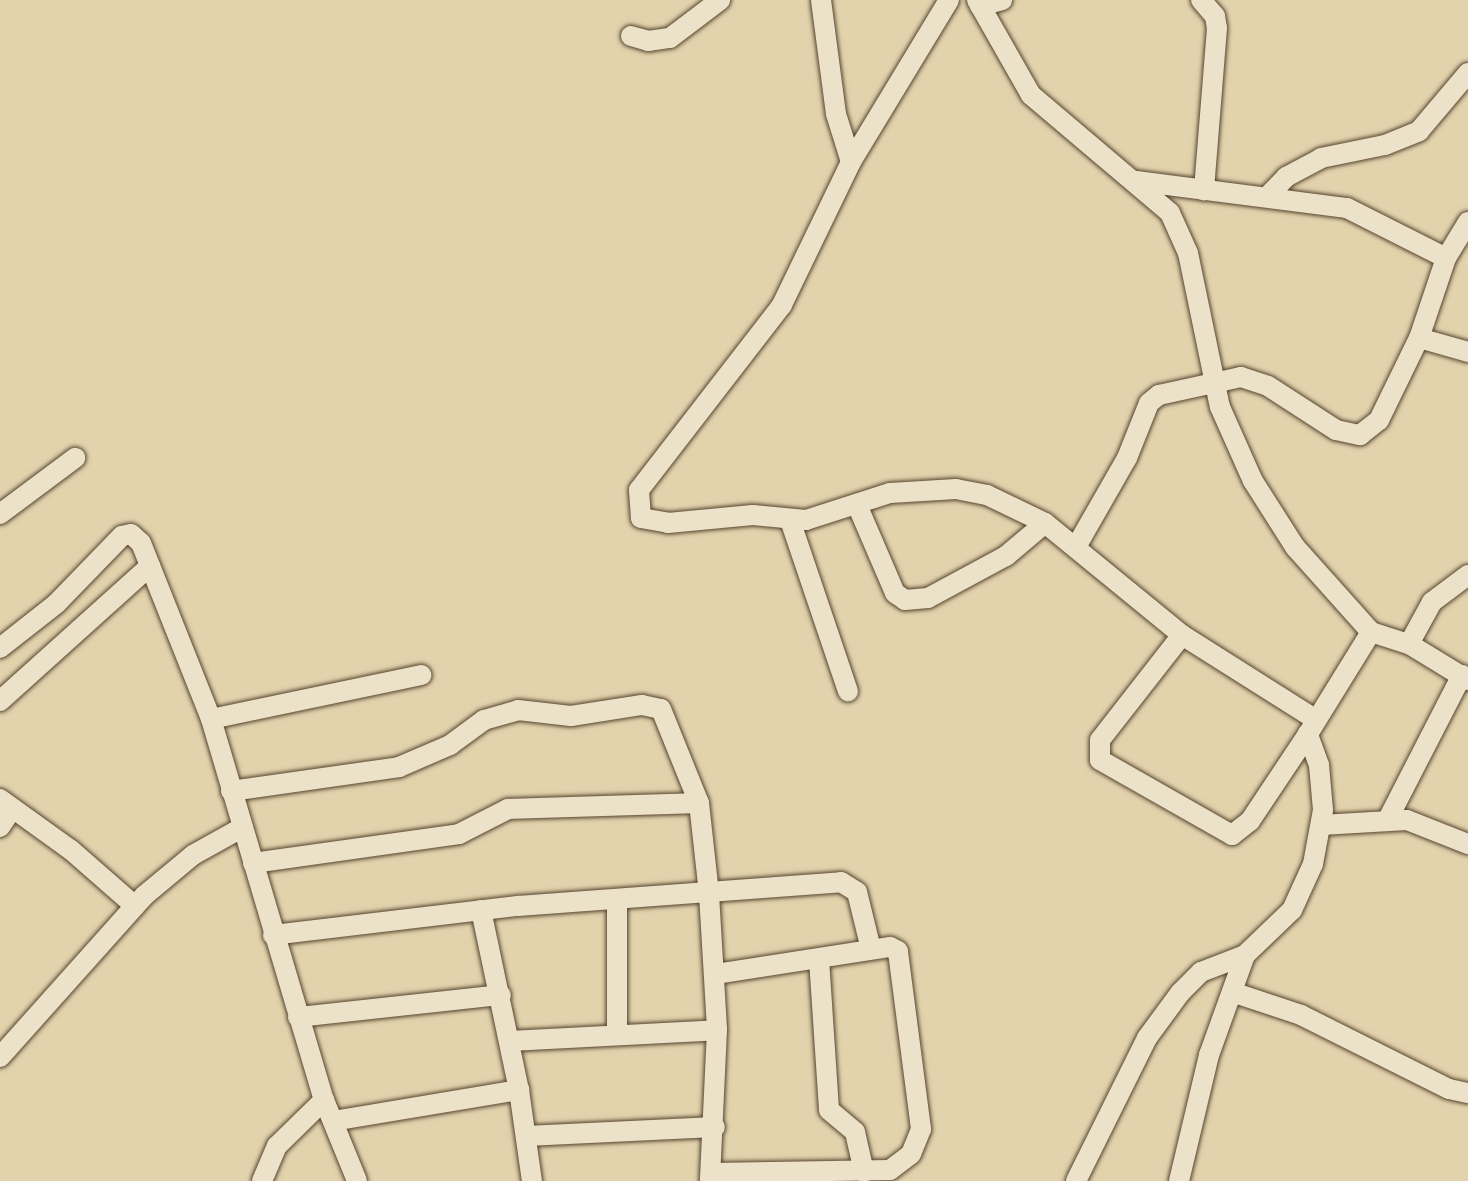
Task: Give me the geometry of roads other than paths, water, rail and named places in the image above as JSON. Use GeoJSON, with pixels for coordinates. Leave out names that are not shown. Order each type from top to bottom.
{"type":"FeatureCollection","features":[{"type":"Feature","properties":{"kind":"street"},"geometry":{"type":"LineString","coordinates":[[631,36],[648,41],[670,38],[720,0]]}},
{"type":"Feature","properties":{"kind":"street"},"geometry":{"type":"LineString","coordinates":[[821,0],[836,114],[851,162]]}},
{"type":"Feature","properties":{"kind":"street"},"geometry":{"type":"LineString","coordinates":[[949,0],[851,162],[783,305],[639,490],[641,518],[652,522],[740,515],[790,520],[858,507],[890,493],[956,489],[1002,499],[1045,523],[1182,635],[1312,726],[1319,765],[1321,825],[1300,897],[1280,925],[1245,955],[1201,972],[1180,993],[1147,1038],[1076,1181]]}},
{"type":"Feature","properties":{"kind":"street"},"geometry":{"type":"LineString","coordinates":[[1002,0],[979,3],[1031,95],[1170,213],[1188,253],[1220,407],[1253,481],[1295,547],[1371,632],[1409,644],[1465,678],[1388,819]]}},
{"type":"Feature","properties":{"kind":"street"},"geometry":{"type":"LineString","coordinates":[[1201,0],[1215,16],[1217,28],[1204,190]]}},
{"type":"Feature","properties":{"kind":"street"},"geometry":{"type":"LineString","coordinates":[[1267,197],[1286,177],[1321,158],[1385,146],[1419,131],[1468,73]]}},
{"type":"Feature","properties":{"kind":"street"},"geometry":{"type":"LineString","coordinates":[[1135,182],[1347,208],[1446,258]]}},
{"type":"Feature","properties":{"kind":"street"},"geometry":{"type":"LineString","coordinates":[[1076,547],[1127,458],[1149,403],[1214,379],[1254,380],[1336,430],[1360,435],[1379,420],[1419,338],[1446,258],[1468,222]]}},
{"type":"Feature","properties":{"kind":"street"},"geometry":{"type":"LineString","coordinates":[[1419,338],[1468,352]]}},
{"type":"Feature","properties":{"kind":"street"},"geometry":{"type":"LineString","coordinates":[[0,514],[75,458]]}},
{"type":"Feature","properties":{"kind":"street"},"geometry":{"type":"LineString","coordinates":[[858,507],[895,593],[915,601],[1006,556],[1045,523]]}},
{"type":"Feature","properties":{"kind":"street"},"geometry":{"type":"LineString","coordinates":[[790,520],[848,691]]}},
{"type":"Feature","properties":{"kind":"street"},"geometry":{"type":"LineString","coordinates":[[0,648],[56,604],[122,536],[136,537],[150,566],[211,719],[273,935],[324,1100],[357,1181]]}},
{"type":"Feature","properties":{"kind":"street"},"geometry":{"type":"LineString","coordinates":[[0,701],[150,566]]}},
{"type":"Feature","properties":{"kind":"street"},"geometry":{"type":"LineString","coordinates":[[1409,644],[1432,602],[1468,575]]}},
{"type":"Feature","properties":{"kind":"street"},"geometry":{"type":"LineString","coordinates":[[1182,635],[1100,740],[1100,760],[1232,834],[1250,821],[1371,632]]}},
{"type":"Feature","properties":{"kind":"street"},"geometry":{"type":"LineString","coordinates":[[211,719],[421,675]]}},
{"type":"Feature","properties":{"kind":"street"},"geometry":{"type":"LineString","coordinates":[[231,790],[399,767],[450,745],[484,720],[518,710],[571,716],[654,705],[667,716],[699,803],[709,894],[717,1030],[715,1127],[711,1177],[864,1172],[901,1165],[921,1129],[902,960],[890,946],[715,974]]}},
{"type":"Feature","properties":{"kind":"street"},"geometry":{"type":"LineString","coordinates":[[253,863],[459,834],[508,809],[699,803]]}},
{"type":"Feature","properties":{"kind":"street"},"geometry":{"type":"LineString","coordinates":[[0,827],[6,804],[70,850],[135,906]]}},
{"type":"Feature","properties":{"kind":"street"},"geometry":{"type":"LineString","coordinates":[[1321,825],[1388,819],[1407,820],[1468,844]]}},
{"type":"Feature","properties":{"kind":"street"},"geometry":{"type":"LineString","coordinates":[[3,1048],[135,906],[193,855],[243,827]]}},
{"type":"Feature","properties":{"kind":"street"},"geometry":{"type":"LineString","coordinates":[[273,935],[481,910],[841,882],[857,892],[871,949]]}},
{"type":"Feature","properties":{"kind":"street"},"geometry":{"type":"LineString","coordinates":[[617,901],[617,1035]]}},
{"type":"Feature","properties":{"kind":"street"},"geometry":{"type":"LineString","coordinates":[[481,910],[510,1041],[532,1181]]}},
{"type":"Feature","properties":{"kind":"street"},"geometry":{"type":"LineString","coordinates":[[1179,1181],[1194,1134],[1209,1055],[1245,955]]}},
{"type":"Feature","properties":{"kind":"street"},"geometry":{"type":"LineString","coordinates":[[819,958],[829,1110],[855,1132],[864,1172]]}},
{"type":"Feature","properties":{"kind":"street"},"geometry":{"type":"LineString","coordinates":[[1232,992],[1301,1015],[1449,1089],[1468,1093]]}},
{"type":"Feature","properties":{"kind":"street"},"geometry":{"type":"LineString","coordinates":[[298,1017],[501,995]]}},
{"type":"Feature","properties":{"kind":"street"},"geometry":{"type":"LineString","coordinates":[[510,1041],[717,1030]]}},
{"type":"Feature","properties":{"kind":"street"},"geometry":{"type":"LineString","coordinates":[[333,1121],[519,1090]]}},
{"type":"Feature","properties":{"kind":"street"},"geometry":{"type":"LineString","coordinates":[[262,1181],[277,1146],[324,1100]]}},
{"type":"Feature","properties":{"kind":"street"},"geometry":{"type":"LineString","coordinates":[[526,1136],[715,1127]]}}]}
